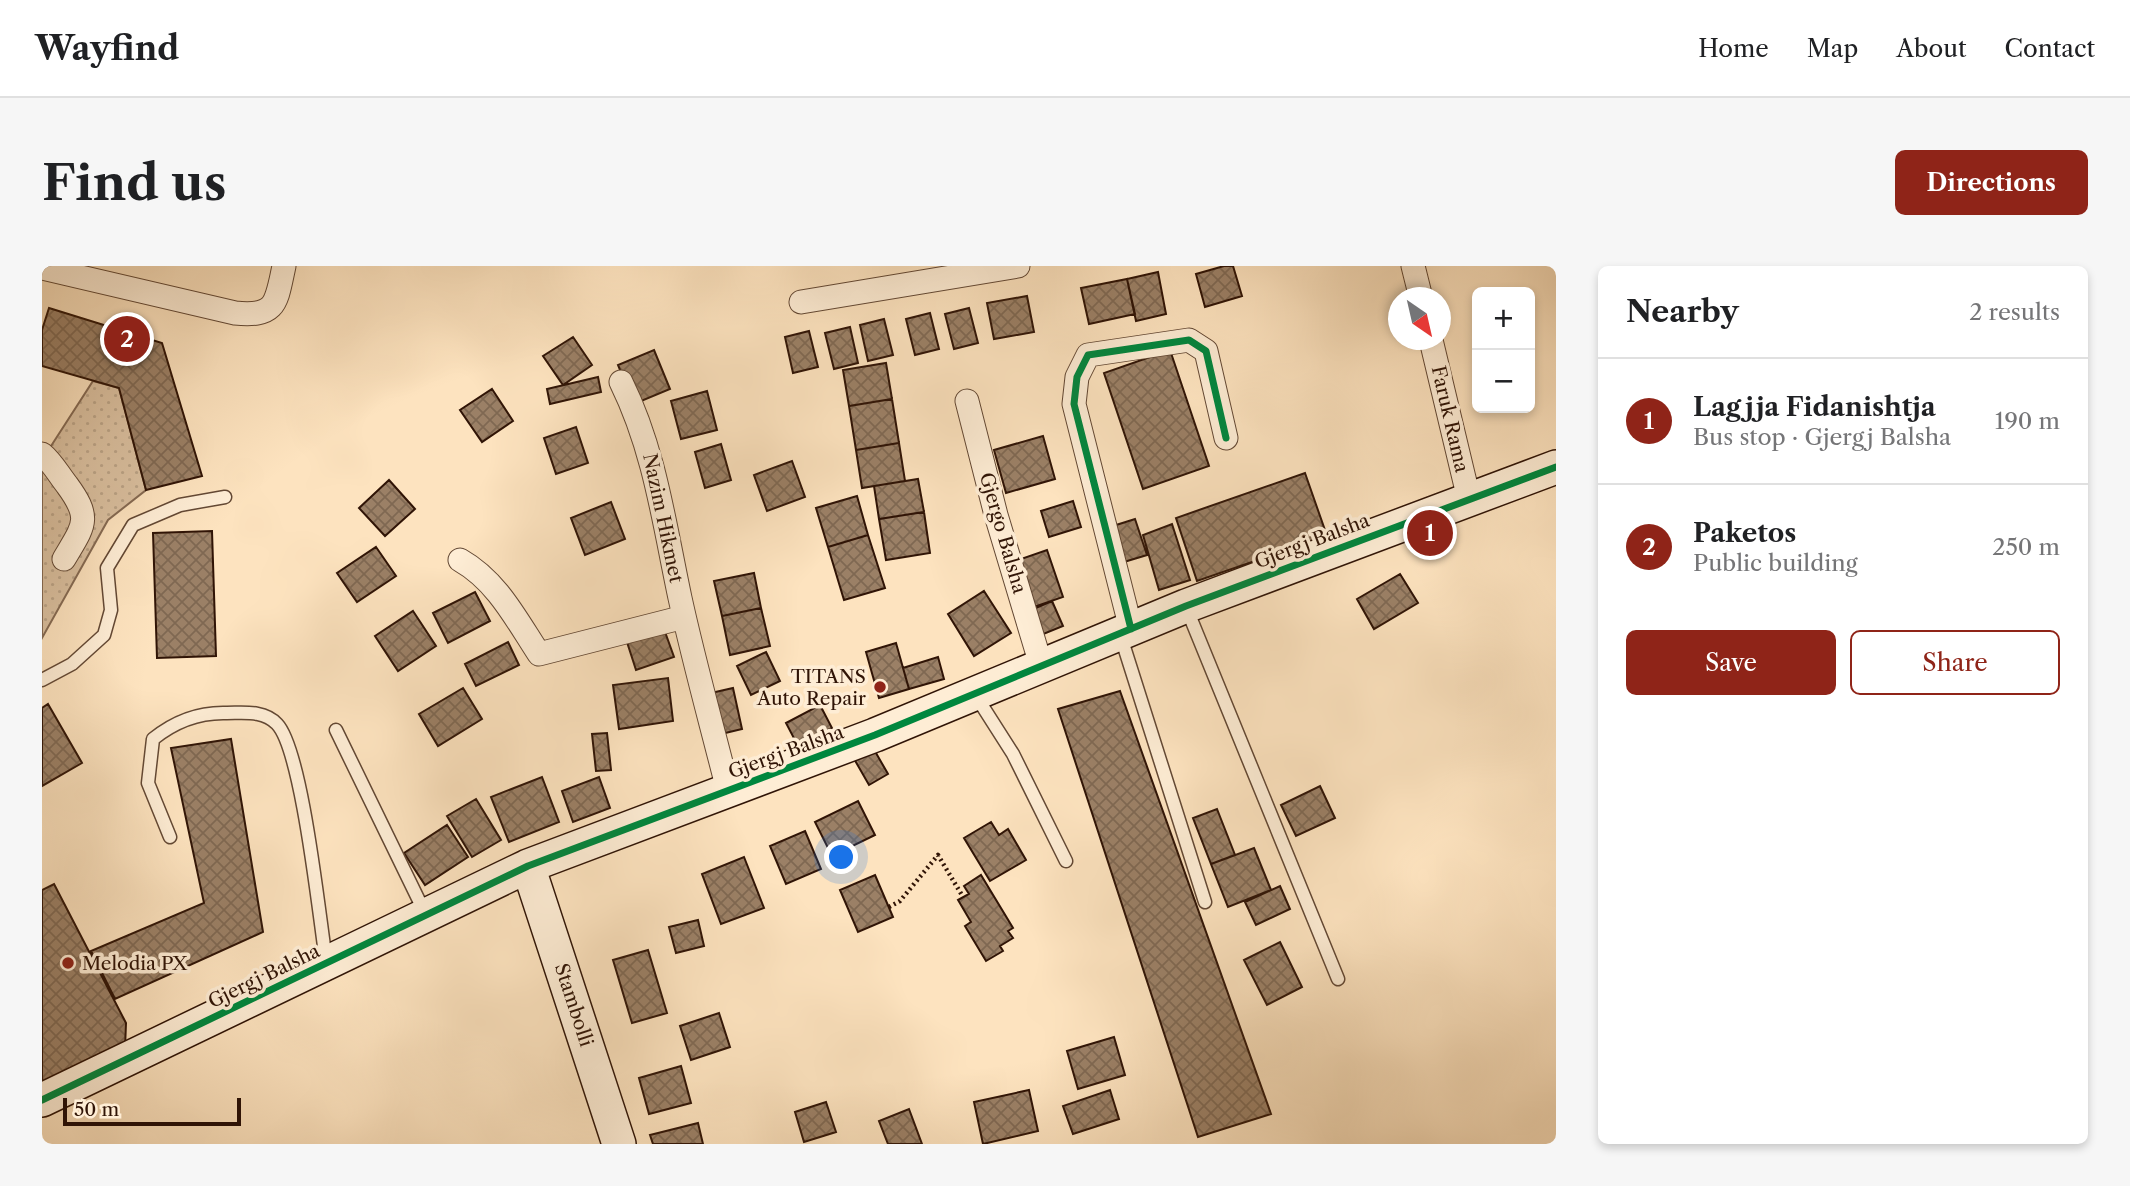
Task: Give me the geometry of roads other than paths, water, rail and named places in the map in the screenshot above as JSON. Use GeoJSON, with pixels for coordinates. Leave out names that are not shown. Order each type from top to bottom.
{"type":"FeatureCollection","features":[{"type":"Feature","properties":{"kind":"street"},"geometry":{"type":"LineString","coordinates":[[42,268],[258,316],[270,309],[279,289],[284,266]]}},
{"type":"Feature","properties":{"kind":"street"},"geometry":{"type":"LineString","coordinates":[[801,302],[1018,266]]}},
{"type":"Feature","properties":{"kind":"street"},"geometry":{"type":"LineString","coordinates":[[1413,266],[1418,287]]}},
{"type":"Feature","properties":{"kind":"street"},"geometry":{"type":"LineString","coordinates":[[1126,631],[1074,404],[1077,377],[1088,355],[1189,340],[1206,351],[1226,438]]}},
{"type":"Feature","properties":{"kind":"street","name":"Faruk Rama"},"geometry":{"type":"LineString","coordinates":[[1433,350],[1469,499]]}},
{"type":"Feature","properties":{"kind":"street","name":"Nazim Hikmet"},"geometry":{"type":"LineString","coordinates":[[621,382],[637,414],[656,473],[684,617],[728,790]]}},
{"type":"Feature","properties":{"kind":"street","name":"Gjergo Balsha"},"geometry":{"type":"LineString","coordinates":[[967,401],[996,515],[1041,665]]}},
{"type":"Feature","properties":{"kind":"street"},"geometry":{"type":"LineString","coordinates":[[42,454],[82,505],[85,516],[82,527],[64,559]]}},
{"type":"Feature","properties":{"kind":"street","name":"Gjergj Balsha"},"geometry":{"type":"LineString","coordinates":[[42,1100],[528,866],[864,739],[1186,606],[1556,467]]}},
{"type":"Feature","properties":{"kind":"street"},"geometry":{"type":"LineString","coordinates":[[460,560],[478,571],[498,592],[539,654],[684,617]]}},
{"type":"Feature","properties":{"kind":"street","name":"Stambolli"},"geometry":{"type":"LineString","coordinates":[[528,866],[619,1144]]}},
{"type":"Feature","properties":{"kind":"lane"},"geometry":{"type":"LineString","coordinates":[[42,680],[72,664],[104,635],[111,610],[107,568],[133,525],[180,505],[225,497]]}},
{"type":"Feature","properties":{"kind":"lane"},"geometry":{"type":"LineString","coordinates":[[1186,606],[1338,979]]}},
{"type":"Feature","properties":{"kind":"lane"},"geometry":{"type":"LineString","coordinates":[[1126,631],[1205,902]]}},
{"type":"Feature","properties":{"kind":"lane"},"geometry":{"type":"LineString","coordinates":[[974,693],[1013,754],[1066,861]]}},
{"type":"Feature","properties":{"kind":"lane"},"geometry":{"type":"LineString","coordinates":[[170,837],[148,783],[153,739],[171,724],[212,712],[260,714],[276,723],[287,738],[293,754],[327,963]]}},
{"type":"Feature","properties":{"kind":"lane"},"geometry":{"type":"LineString","coordinates":[[336,730],[426,915]]}},
{"type":"Feature","properties":{"kind":"place","name":"Paketos"},"geometry":{"type":"Point","coordinates":[127,339]}},
{"type":"Feature","properties":{"kind":"place","name":"Lagjja Fidanishtja"},"geometry":{"type":"Point","coordinates":[1430,533]}},
{"type":"Feature","properties":{"kind":"place","name":"TITANS Auto Repair"},"geometry":{"type":"Point","coordinates":[880,687]}},
{"type":"Feature","properties":{"kind":"place","name":"Melodia PX"},"geometry":{"type":"Point","coordinates":[68,963]}}]}
